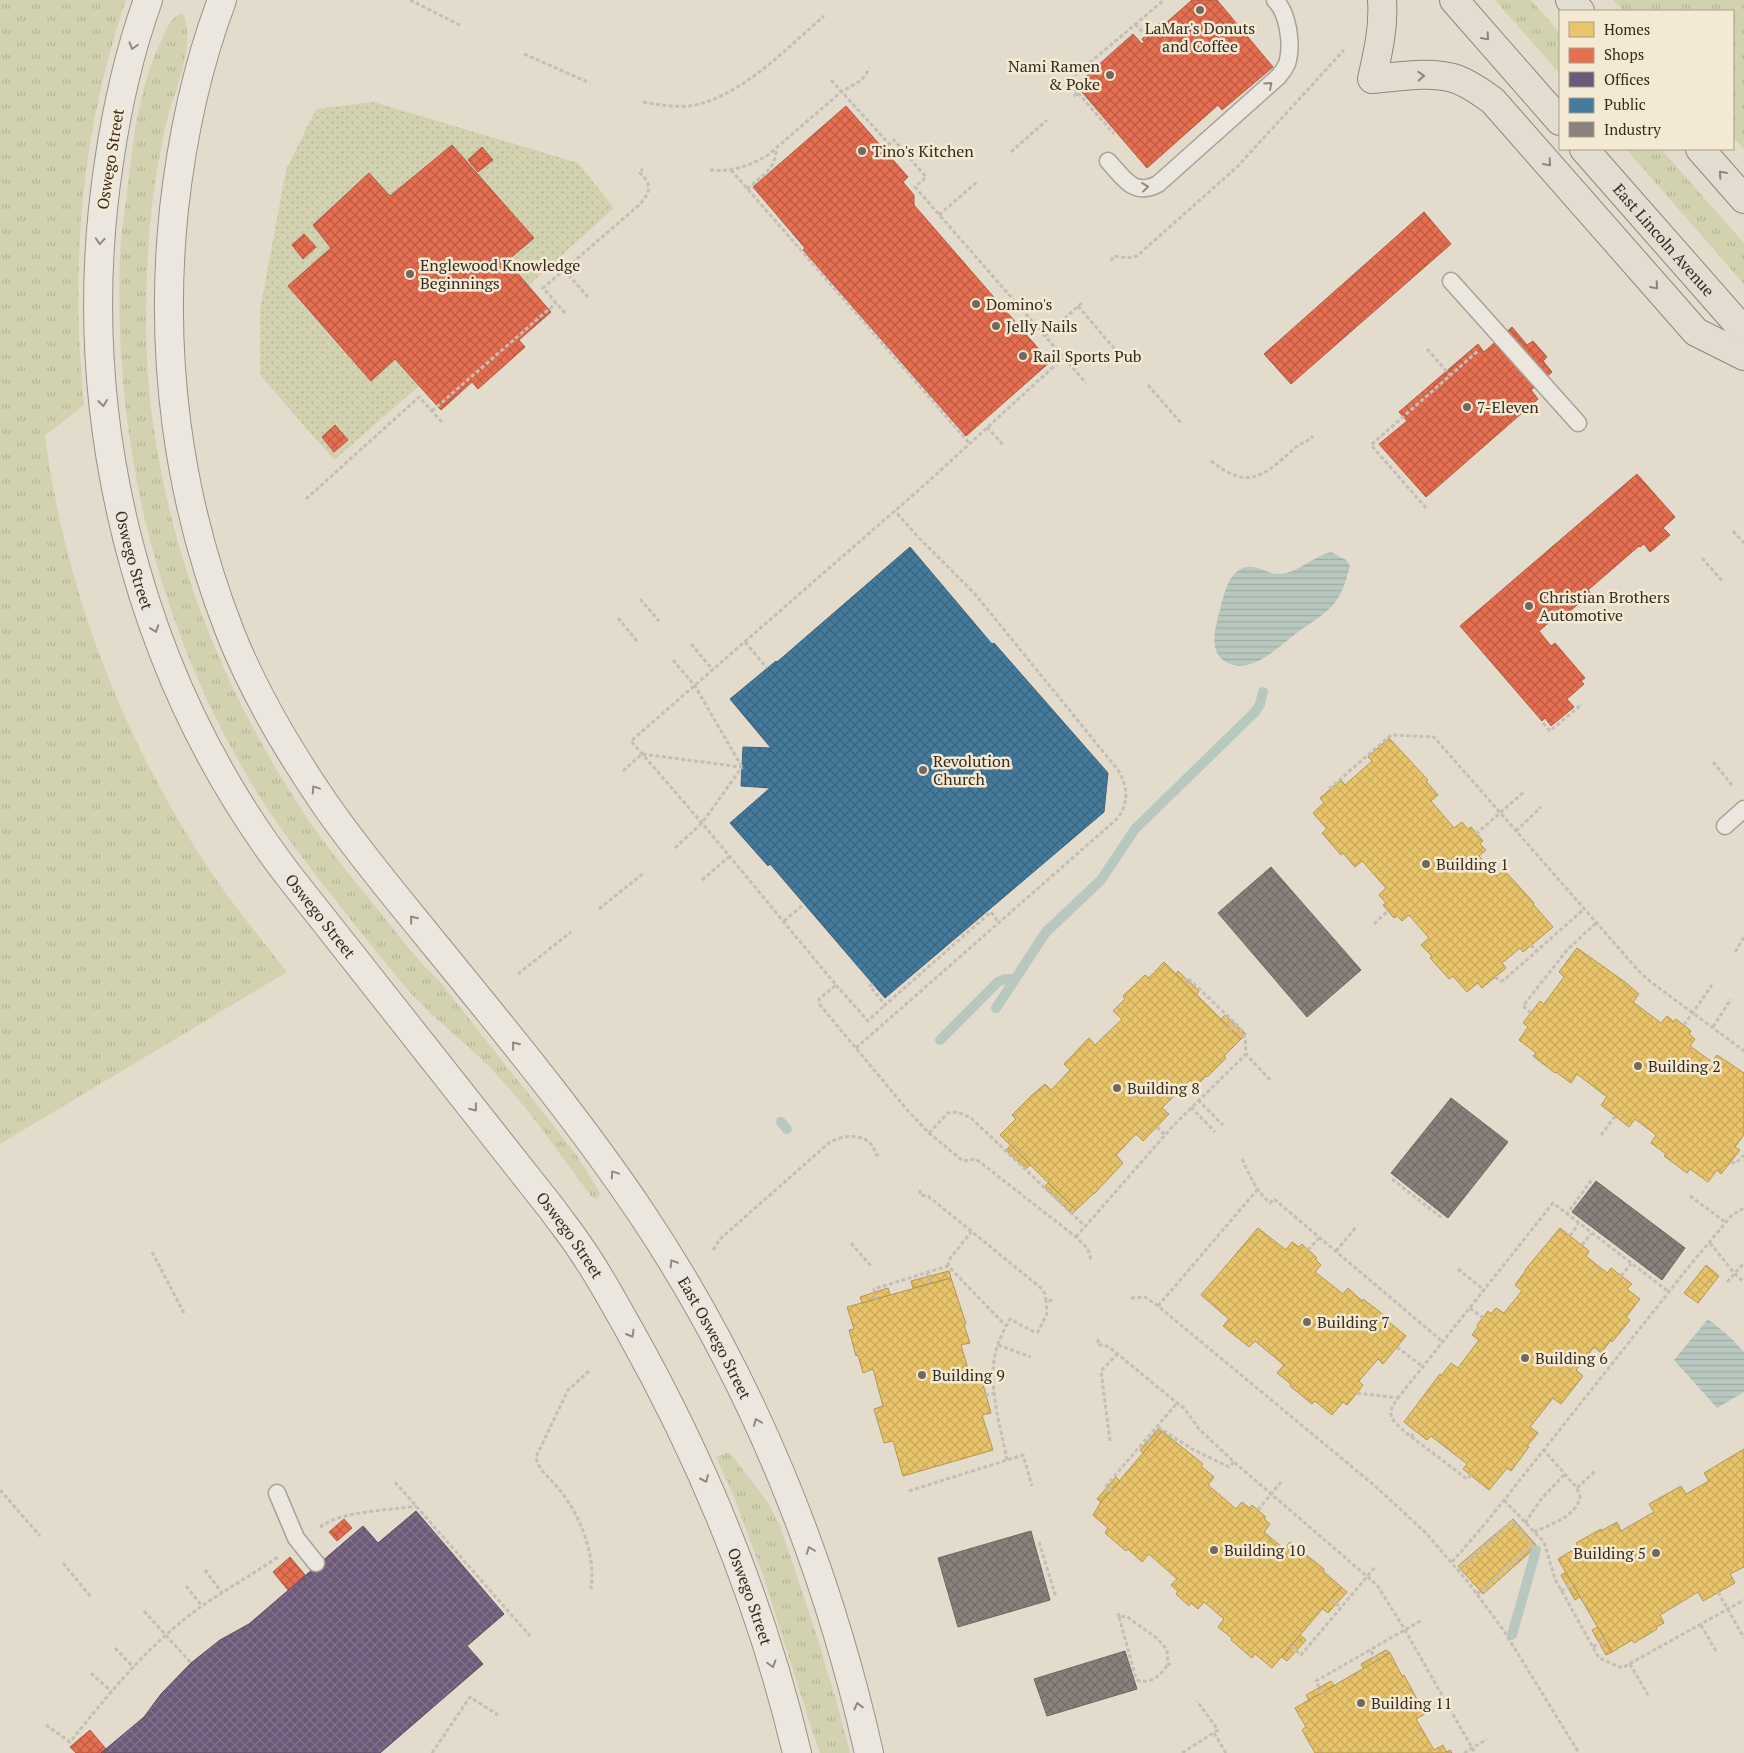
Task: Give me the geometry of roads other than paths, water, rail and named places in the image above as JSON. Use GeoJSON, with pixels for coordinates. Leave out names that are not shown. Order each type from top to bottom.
{"type":"FeatureCollection","features":[{"type":"Feature","properties":{"kind":"main road","name":"Oswego Street"},"geometry":{"type":"LineString","coordinates":[[148,0],[125,74],[112,142],[101,221],[98,299],[102,388],[110,454],[123,521],[136,570],[154,625],[174,678],[196,727],[256,832],[552,1209],[581,1249],[612,1300],[669,1403],[716,1506],[757,1616],[797,1753]]}},
{"type":"Feature","properties":{"kind":"main road","name":"East Oswego Street"},"geometry":{"type":"LineString","coordinates":[[222,0],[201,63],[184,132],[172,228],[168,314],[171,374],[178,444],[195,523],[214,589],[231,635],[254,684],[284,741],[328,808],[379,877],[562,1103],[642,1214],[690,1291],[726,1356],[755,1417],[816,1566],[836,1624],[869,1753]]}},
{"type":"Feature","properties":{"kind":"main road"},"geometry":{"type":"LineString","coordinates":[[1382,0],[1383,23],[1372,79],[1440,76],[1454,78],[1479,91],[1493,101],[1696,332],[1744,356]]}},
{"type":"Feature","properties":{"kind":"main road"},"geometry":{"type":"LineString","coordinates":[[1454,0],[1559,120]]}},
{"type":"Feature","properties":{"kind":"main road"},"geometry":{"type":"LineString","coordinates":[[1570,0],[1579,10]]}},
{"type":"Feature","properties":{"kind":"main road","name":"East Lincoln Avenue"},"geometry":{"type":"LineString","coordinates":[[1585,150],[1744,331]]}},
{"type":"Feature","properties":{"kind":"main road"},"geometry":{"type":"LineString","coordinates":[[1701,150],[1744,198]]}},
{"type":"Feature","properties":{"kind":"lane"},"geometry":{"type":"LineString","coordinates":[[1108,161],[1132,186],[1138,189],[1151,188],[1158,184],[1278,77],[1288,60],[1288,27],[1284,14],[1275,0]]}},
{"type":"Feature","properties":{"kind":"lane"},"geometry":{"type":"LineString","coordinates":[[1450,281],[1578,423]]}},
{"type":"Feature","properties":{"kind":"lane"},"geometry":{"type":"LineString","coordinates":[[1725,826],[1744,808]]}},
{"type":"Feature","properties":{"kind":"lane"},"geometry":{"type":"LineString","coordinates":[[278,1493],[296,1538],[316,1563]]}},
{"type":"Feature","properties":{"kind":"waterway"},"geometry":{"type":"LineString","coordinates":[[996,1008],[1046,932],[1101,880],[1135,829],[1255,712],[1260,704],[1263,692]]}},
{"type":"Feature","properties":{"kind":"waterway"},"geometry":{"type":"LineString","coordinates":[[940,1040],[998,982],[1005,979],[1015,979]]}},
{"type":"Feature","properties":{"kind":"waterway"},"geometry":{"type":"LineString","coordinates":[[781,1122],[787,1129]]}},
{"type":"Feature","properties":{"kind":"waterway"},"geometry":{"type":"LineString","coordinates":[[1512,1635],[1536,1550]]}},
{"type":"Feature","properties":{"kind":"place","name":"LaMar's Donuts and Coffee"},"geometry":{"type":"Point","coordinates":[1200,10]}},
{"type":"Feature","properties":{"kind":"place","name":"Nami Ramen & Poke"},"geometry":{"type":"Point","coordinates":[1110,75]}},
{"type":"Feature","properties":{"kind":"place","name":"Tino's Kitchen"},"geometry":{"type":"Point","coordinates":[862,151]}},
{"type":"Feature","properties":{"kind":"place","name":"Englewood Knowledge Beginnings"},"geometry":{"type":"Point","coordinates":[410,274]}},
{"type":"Feature","properties":{"kind":"place","name":"Domino's"},"geometry":{"type":"Point","coordinates":[976,304]}},
{"type":"Feature","properties":{"kind":"place","name":"Jelly Nails"},"geometry":{"type":"Point","coordinates":[996,326]}},
{"type":"Feature","properties":{"kind":"place","name":"Rail Sports Pub"},"geometry":{"type":"Point","coordinates":[1023,356]}},
{"type":"Feature","properties":{"kind":"place","name":"7-Eleven"},"geometry":{"type":"Point","coordinates":[1467,407]}},
{"type":"Feature","properties":{"kind":"place","name":"Christian Brothers Automotive"},"geometry":{"type":"Point","coordinates":[1529,606]}},
{"type":"Feature","properties":{"kind":"place","name":"Revolution Church"},"geometry":{"type":"Point","coordinates":[923,770]}},
{"type":"Feature","properties":{"kind":"place","name":"Building 1"},"geometry":{"type":"Point","coordinates":[1426,864]}},
{"type":"Feature","properties":{"kind":"place","name":"Building 2"},"geometry":{"type":"Point","coordinates":[1638,1066]}},
{"type":"Feature","properties":{"kind":"place","name":"Building 8"},"geometry":{"type":"Point","coordinates":[1117,1088]}},
{"type":"Feature","properties":{"kind":"place","name":"Building 7"},"geometry":{"type":"Point","coordinates":[1307,1322]}},
{"type":"Feature","properties":{"kind":"place","name":"Building 6"},"geometry":{"type":"Point","coordinates":[1525,1358]}},
{"type":"Feature","properties":{"kind":"place","name":"Building 9"},"geometry":{"type":"Point","coordinates":[922,1375]}},
{"type":"Feature","properties":{"kind":"place","name":"Building 10"},"geometry":{"type":"Point","coordinates":[1214,1550]}},
{"type":"Feature","properties":{"kind":"place","name":"Building 5"},"geometry":{"type":"Point","coordinates":[1656,1553]}},
{"type":"Feature","properties":{"kind":"place","name":"Building 11"},"geometry":{"type":"Point","coordinates":[1361,1703]}}]}
